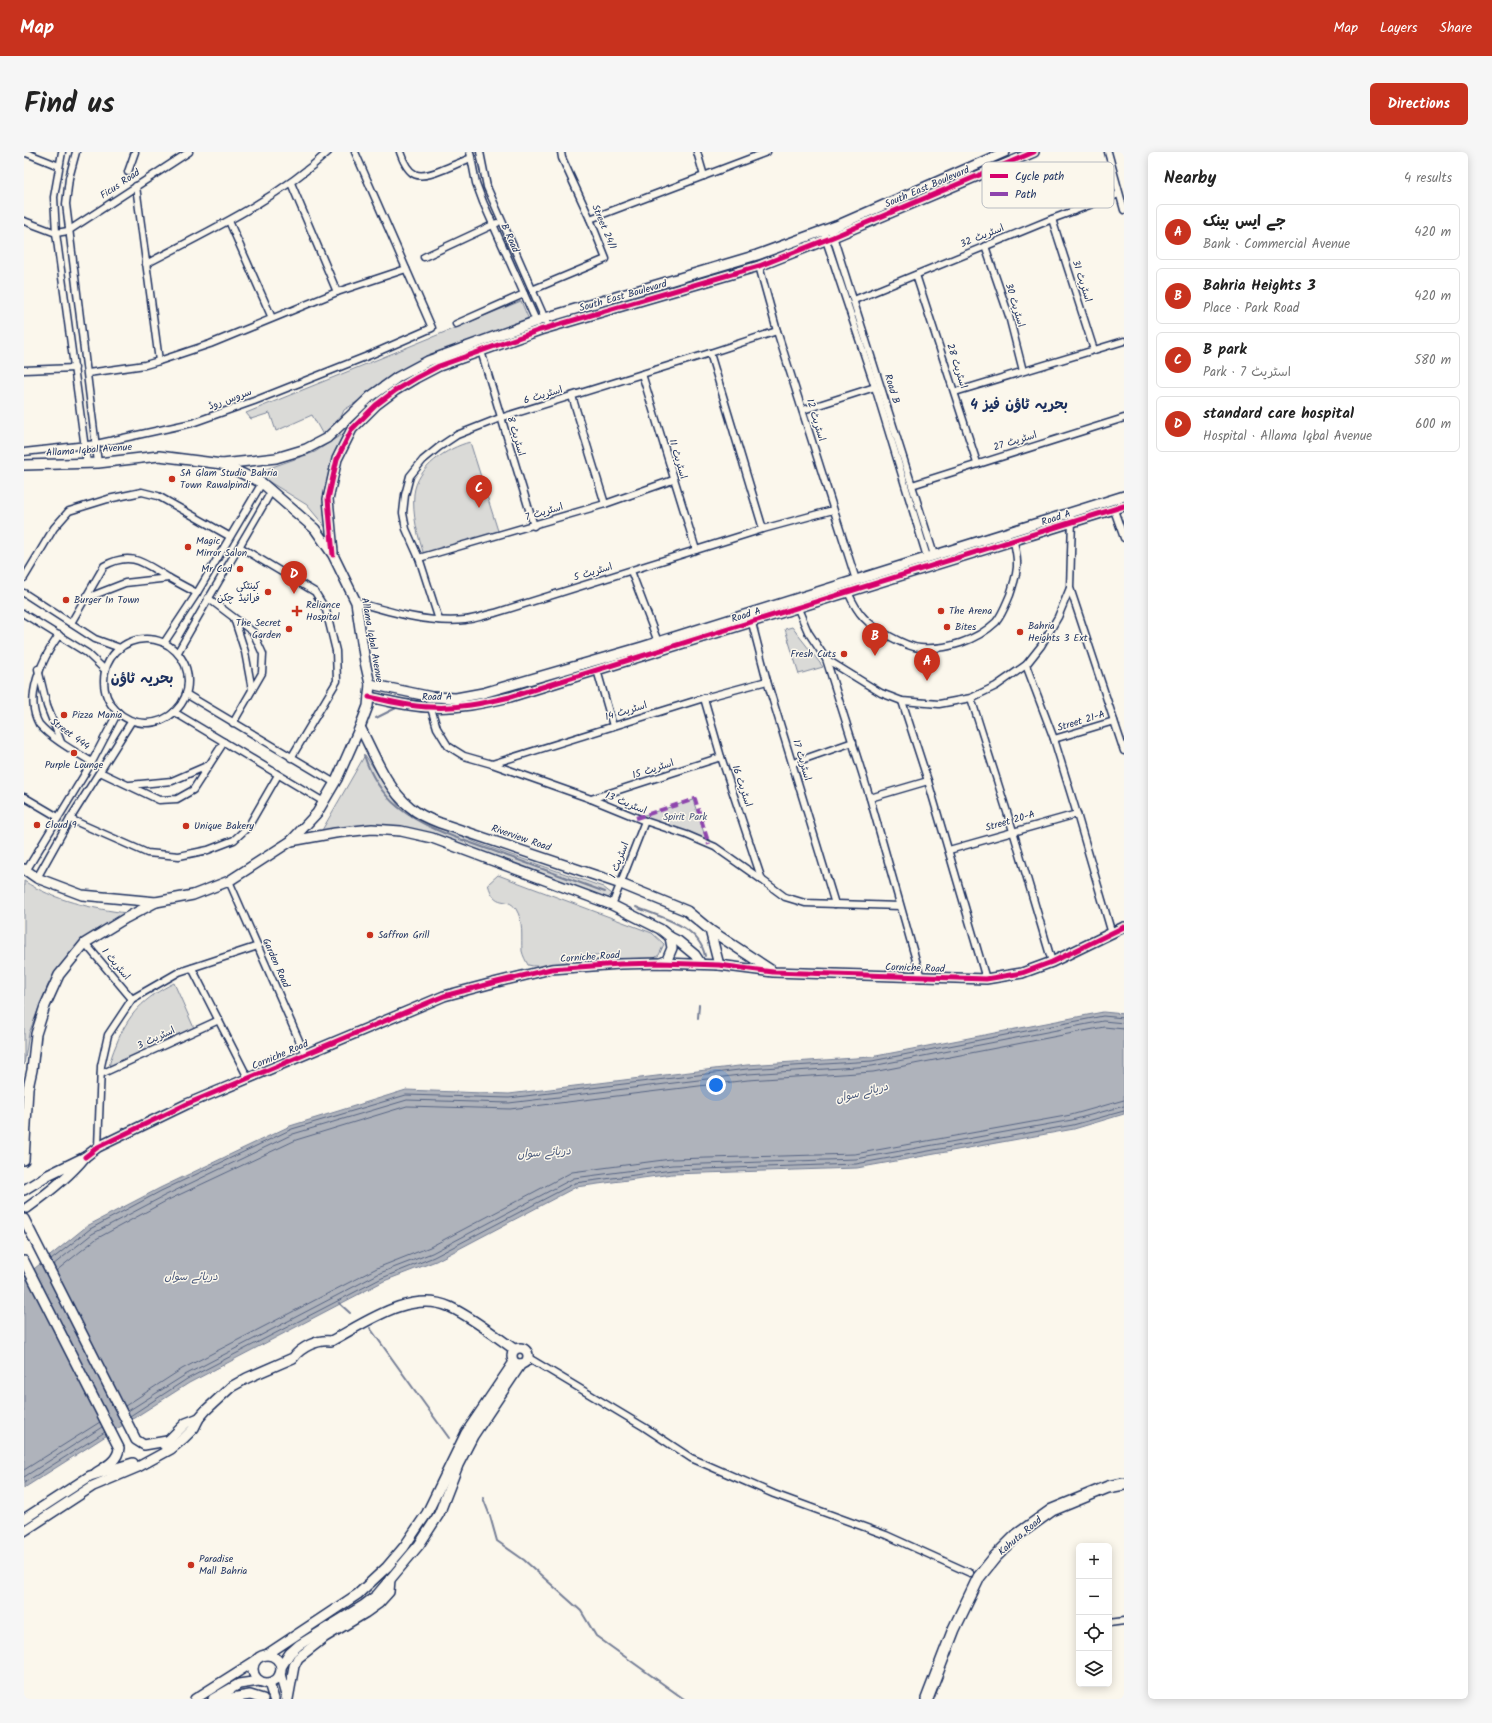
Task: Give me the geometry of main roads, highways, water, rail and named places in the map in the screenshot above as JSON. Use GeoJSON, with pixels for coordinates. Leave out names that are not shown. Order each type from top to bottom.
{"type":"FeatureCollection","features":[{"type":"Feature","properties":{"kind":"highway","name":"Kahuta Road"},"geometry":{"type":"LineString","coordinates":[[927,1699],[957,1622],[979,1577],[995,1557],[1017,1535],[1052,1510],[1108,1487],[1124,1484]]}},
{"type":"Feature","properties":{"kind":"water","name":"دریائے سواں"},"geometry":{"type":"Polygon","coordinates":[[[1103,1012],[1124,1014],[1124,1114],[1074,1129],[857,1168],[672,1174],[576,1187],[436,1261],[384,1281],[189,1383],[24,1488],[24,1277],[87,1226],[160,1188],[290,1126],[406,1090],[509,1094],[747,1065],[871,1057],[1103,1012]]]}},
{"type":"Feature","properties":{"kind":"waterway"},"geometry":{"type":"LineString","coordinates":[[516,690],[526,687]]}},
{"type":"Feature","properties":{"kind":"waterway"},"geometry":{"type":"LineString","coordinates":[[475,699],[491,697]]}},
{"type":"Feature","properties":{"kind":"waterway"},"geometry":{"type":"LineString","coordinates":[[376,718],[398,707]]}},
{"type":"Feature","properties":{"kind":"waterway"},"geometry":{"type":"LineString","coordinates":[[364,755],[373,776],[382,790],[392,802],[408,815],[455,837],[605,892]]}},
{"type":"Feature","properties":{"kind":"waterway"},"geometry":{"type":"LineString","coordinates":[[636,907],[667,919],[687,930],[701,945],[705,956]]}},
{"type":"Feature","properties":{"kind":"waterway"},"geometry":{"type":"LineString","coordinates":[[698,1018],[699,1005]]}},
{"type":"Feature","properties":{"kind":"waterway"},"geometry":{"type":"LineString","coordinates":[[339,1303],[350,1313]]}},
{"type":"Feature","properties":{"kind":"waterway"},"geometry":{"type":"LineString","coordinates":[[370,1328],[449,1438]]}},
{"type":"Feature","properties":{"kind":"waterway"},"geometry":{"type":"LineString","coordinates":[[483,1498],[497,1541],[524,1560],[581,1611],[596,1636],[684,1699]]}},
{"type":"Feature","properties":{"kind":"place","name":"SA Glam Studio Bahria Town Rawalpindi"},"geometry":{"type":"Point","coordinates":[172,479]}},
{"type":"Feature","properties":{"kind":"place","name":"B park"},"geometry":{"type":"Point","coordinates":[479,508]}},
{"type":"Feature","properties":{"kind":"place","name":"Magic Mirror Salon"},"geometry":{"type":"Point","coordinates":[188,547]}},
{"type":"Feature","properties":{"kind":"place","name":"Mr Cod"},"geometry":{"type":"Point","coordinates":[240,569]}},
{"type":"Feature","properties":{"kind":"place","name":"کینٹکی فرائیڈ چکن"},"geometry":{"type":"Point","coordinates":[268,592]}},
{"type":"Feature","properties":{"kind":"place","name":"standard care hospital"},"geometry":{"type":"Point","coordinates":[294,594]}},
{"type":"Feature","properties":{"kind":"place","name":"Burger In Town"},"geometry":{"type":"Point","coordinates":[66,600]}},
{"type":"Feature","properties":{"kind":"place","name":"Reliance Hospital"},"geometry":{"type":"Point","coordinates":[297,611]}},
{"type":"Feature","properties":{"kind":"place","name":"The Arena"},"geometry":{"type":"Point","coordinates":[941,611]}},
{"type":"Feature","properties":{"kind":"place","name":"Bites"},"geometry":{"type":"Point","coordinates":[947,627]}},
{"type":"Feature","properties":{"kind":"place","name":"The Secret Garden"},"geometry":{"type":"Point","coordinates":[289,629]}},
{"type":"Feature","properties":{"kind":"place","name":"Bahria Heights 3 Ext"},"geometry":{"type":"Point","coordinates":[1020,632]}},
{"type":"Feature","properties":{"kind":"place","name":"Fresh Cuts"},"geometry":{"type":"Point","coordinates":[844,654]}},
{"type":"Feature","properties":{"kind":"place","name":"Bahria Heights 3"},"geometry":{"type":"Point","coordinates":[875,656]}},
{"type":"Feature","properties":{"kind":"place","name":"جے ایس بینک"},"geometry":{"type":"Point","coordinates":[927,681]}},
{"type":"Feature","properties":{"kind":"place","name":"Pizza Mania"},"geometry":{"type":"Point","coordinates":[64,715]}},
{"type":"Feature","properties":{"kind":"place","name":"Purple Lounge"},"geometry":{"type":"Point","coordinates":[74,753]}},
{"type":"Feature","properties":{"kind":"place","name":"Cloud 9"},"geometry":{"type":"Point","coordinates":[37,825]}},
{"type":"Feature","properties":{"kind":"place","name":"Unique Bakery"},"geometry":{"type":"Point","coordinates":[186,826]}},
{"type":"Feature","properties":{"kind":"place","name":"Saffron Grill"},"geometry":{"type":"Point","coordinates":[370,935]}},
{"type":"Feature","properties":{"kind":"place","name":"Paradise Mall Bahria"},"geometry":{"type":"Point","coordinates":[191,1565]}},
{"type":"Feature","properties":{"kind":"district","name":"بحریہ ٹاؤن فیز 4"},"geometry":{"type":"Point","coordinates":[1019,405]}},
{"type":"Feature","properties":{"kind":"district","name":"بحریہ ٹاؤن"},"geometry":{"type":"Point","coordinates":[142,679]}},
{"type":"Feature","properties":{"kind":"park label","name":"Spirit Park"},"geometry":{"type":"Point","coordinates":[685,817]}}]}
